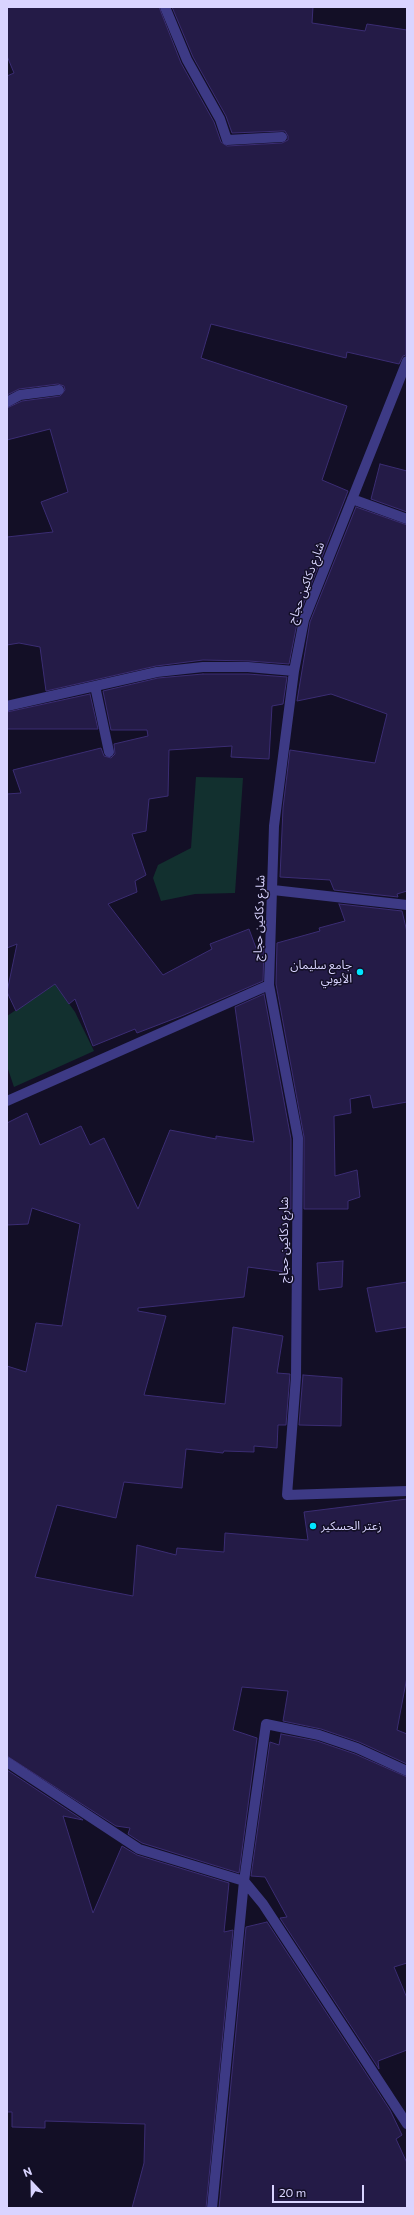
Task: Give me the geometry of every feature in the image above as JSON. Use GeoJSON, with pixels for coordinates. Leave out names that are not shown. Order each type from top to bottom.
{"type":"FeatureCollection","features":[{"type":"Feature","properties":{"kind":"street"},"geometry":{"type":"LineString","coordinates":[[165,7],[187,60],[220,119],[227,140],[282,137]]}},
{"type":"Feature","properties":{"kind":"street","name":"شارع دكاكين حجاج"},"geometry":{"type":"LineString","coordinates":[[407,361],[304,620],[294,671],[274,826],[269,985],[298,1138],[296,1377],[287,1495],[407,1491]]}},
{"type":"Feature","properties":{"kind":"street"},"geometry":{"type":"LineString","coordinates":[[7,402],[20,395],[59,390]]}},
{"type":"Feature","properties":{"kind":"street"},"geometry":{"type":"LineString","coordinates":[[352,499],[407,519]]}},
{"type":"Feature","properties":{"kind":"street"},"geometry":{"type":"LineString","coordinates":[[7,706],[157,672],[203,667],[294,671]]}},
{"type":"Feature","properties":{"kind":"street"},"geometry":{"type":"LineString","coordinates":[[95,686],[109,752]]}},
{"type":"Feature","properties":{"kind":"street"},"geometry":{"type":"LineString","coordinates":[[272,890],[407,905]]}},
{"type":"Feature","properties":{"kind":"street"},"geometry":{"type":"LineString","coordinates":[[7,1100],[269,985]]}},
{"type":"Feature","properties":{"kind":"street"},"geometry":{"type":"LineString","coordinates":[[212,2208],[244,1881],[266,1724],[319,1735],[357,1748],[407,1771]]}},
{"type":"Feature","properties":{"kind":"street"},"geometry":{"type":"LineString","coordinates":[[7,1762],[139,1849],[244,1881],[263,1904],[407,2124]]}},
{"type":"Feature","properties":{"kind":"green space"},"geometry":{"type":"Polygon","coordinates":[[[196,777],[243,778],[235,893],[195,894],[161,901],[153,878],[158,865],[191,848],[196,777]]]}},
{"type":"Feature","properties":{"kind":"green space"},"geometry":{"type":"Polygon","coordinates":[[[55,984],[75,1012],[94,1051],[14,1087],[7,1066],[7,1016],[55,984]]]}},
{"type":"Feature","properties":{"kind":"building"},"geometry":{"type":"Polygon","coordinates":[[[7,7],[159,7],[181,63],[214,122],[221,142],[227,146],[282,143],[288,140],[288,136],[285,131],[232,133],[226,116],[193,57],[172,7],[313,7],[312,23],[365,31],[367,24],[407,30],[406,355],[403,356],[399,364],[347,352],[346,358],[211,324],[201,358],[347,406],[322,480],[348,491],[298,618],[289,664],[203,660],[156,666],[46,691],[40,647],[19,643],[7,645],[7,537],[53,532],[41,502],[68,492],[50,429],[7,440],[7,408],[22,401],[60,396],[65,390],[64,386],[58,384],[19,389],[7,395],[7,76],[14,73],[7,56],[7,7]]]}},
{"type":"Feature","properties":{"kind":"building"},"geometry":{"type":"Polygon","coordinates":[[[380,464],[407,471],[407,512],[371,499],[380,464]]]}},
{"type":"Feature","properties":{"kind":"building"},"geometry":{"type":"Polygon","coordinates":[[[356,507],[407,525],[407,891],[397,894],[398,897],[334,890],[330,880],[280,877],[283,808],[290,750],[375,763],[387,714],[331,694],[297,701],[310,622],[356,507]]]}},
{"type":"Feature","properties":{"kind":"building"},"geometry":{"type":"Polygon","coordinates":[[[203,674],[248,674],[287,677],[283,704],[272,706],[269,759],[231,757],[232,746],[169,750],[168,796],[149,799],[146,831],[132,834],[146,875],[135,881],[137,892],[108,904],[163,975],[212,949],[210,944],[249,929],[256,948],[264,946],[263,981],[184,1015],[137,1033],[135,1029],[93,1046],[75,999],[69,1004],[55,984],[16,1011],[7,992],[17,944],[7,948],[7,794],[21,793],[13,770],[101,748],[104,756],[111,758],[115,754],[114,744],[148,736],[147,730],[111,730],[103,691],[158,678],[203,674]]]}},
{"type":"Feature","properties":{"kind":"building"},"geometry":{"type":"Polygon","coordinates":[[[90,694],[98,729],[7,729],[7,712],[90,694]]]}},
{"type":"Feature","properties":{"kind":"building"},"geometry":{"type":"Polygon","coordinates":[[[339,904],[402,911],[407,932],[407,1102],[373,1108],[370,1095],[350,1099],[351,1113],[334,1116],[335,1176],[357,1170],[360,1197],[348,1201],[348,1209],[304,1209],[304,1137],[276,984],[277,943],[320,931],[319,928],[345,921],[339,904]]]}},
{"type":"Feature","properties":{"kind":"building"},"geometry":{"type":"Polygon","coordinates":[[[264,994],[291,1139],[291,1209],[289,1209],[285,1272],[248,1267],[244,1297],[138,1308],[138,1311],[166,1316],[144,1395],[225,1404],[233,1327],[283,1336],[277,1373],[290,1374],[286,1425],[278,1425],[277,1448],[254,1446],[254,1452],[224,1451],[223,1453],[186,1449],[182,1488],[124,1482],[116,1518],[57,1505],[35,1577],[133,1596],[137,1545],[176,1555],[177,1548],[224,1552],[225,1533],[308,1540],[304,1512],[407,1499],[407,1677],[397,1730],[407,1734],[407,1764],[359,1742],[321,1729],[283,1721],[288,1691],[242,1687],[233,1730],[257,1738],[239,1873],[142,1843],[128,1834],[130,1828],[116,1826],[7,1756],[7,1366],[26,1372],[36,1323],[62,1326],[80,1224],[32,1208],[28,1224],[7,1225],[7,1123],[27,1113],[40,1145],[81,1126],[90,1145],[104,1138],[138,1209],[170,1130],[216,1139],[216,1136],[254,1142],[235,1007],[264,994]]]}},
{"type":"Feature","properties":{"kind":"building"},"geometry":{"type":"Polygon","coordinates":[[[343,1261],[342,1287],[319,1290],[317,1263],[343,1261]]]}},
{"type":"Feature","properties":{"kind":"building"},"geometry":{"type":"Polygon","coordinates":[[[407,1282],[407,1327],[376,1332],[367,1288],[407,1282]]]}},
{"type":"Feature","properties":{"kind":"building"},"geometry":{"type":"Polygon","coordinates":[[[303,1375],[342,1378],[341,1426],[299,1425],[303,1375]]]}},
{"type":"Feature","properties":{"kind":"building"},"geometry":{"type":"Polygon","coordinates":[[[281,1734],[317,1741],[355,1754],[407,1777],[407,1963],[394,1967],[407,1998],[407,2050],[378,2061],[379,2069],[280,1918],[287,1917],[265,1877],[251,1876],[270,1742],[279,1745],[281,1734]]]}},
{"type":"Feature","properties":{"kind":"building"},"geometry":{"type":"Polygon","coordinates":[[[7,1770],[83,1820],[63,1816],[93,1913],[122,1846],[137,1855],[229,1883],[224,1932],[233,1930],[206,2208],[132,2208],[144,2163],[145,2124],[45,2121],[45,2128],[12,2127],[12,2112],[7,2112],[7,1770]]]}},
{"type":"Feature","properties":{"kind":"building"},"geometry":{"type":"Polygon","coordinates":[[[267,1922],[390,2110],[402,2135],[396,2139],[407,2163],[407,2208],[219,2208],[246,1927],[267,1922]]]}},
{"type":"Feature","properties":{"kind":"place","name":"جامع سليمان الأيوبي"},"geometry":{"type":"Point","coordinates":[360,972]}},
{"type":"Feature","properties":{"kind":"place","name":"زعتر الحسكير"},"geometry":{"type":"Point","coordinates":[313,1526]}}]}
